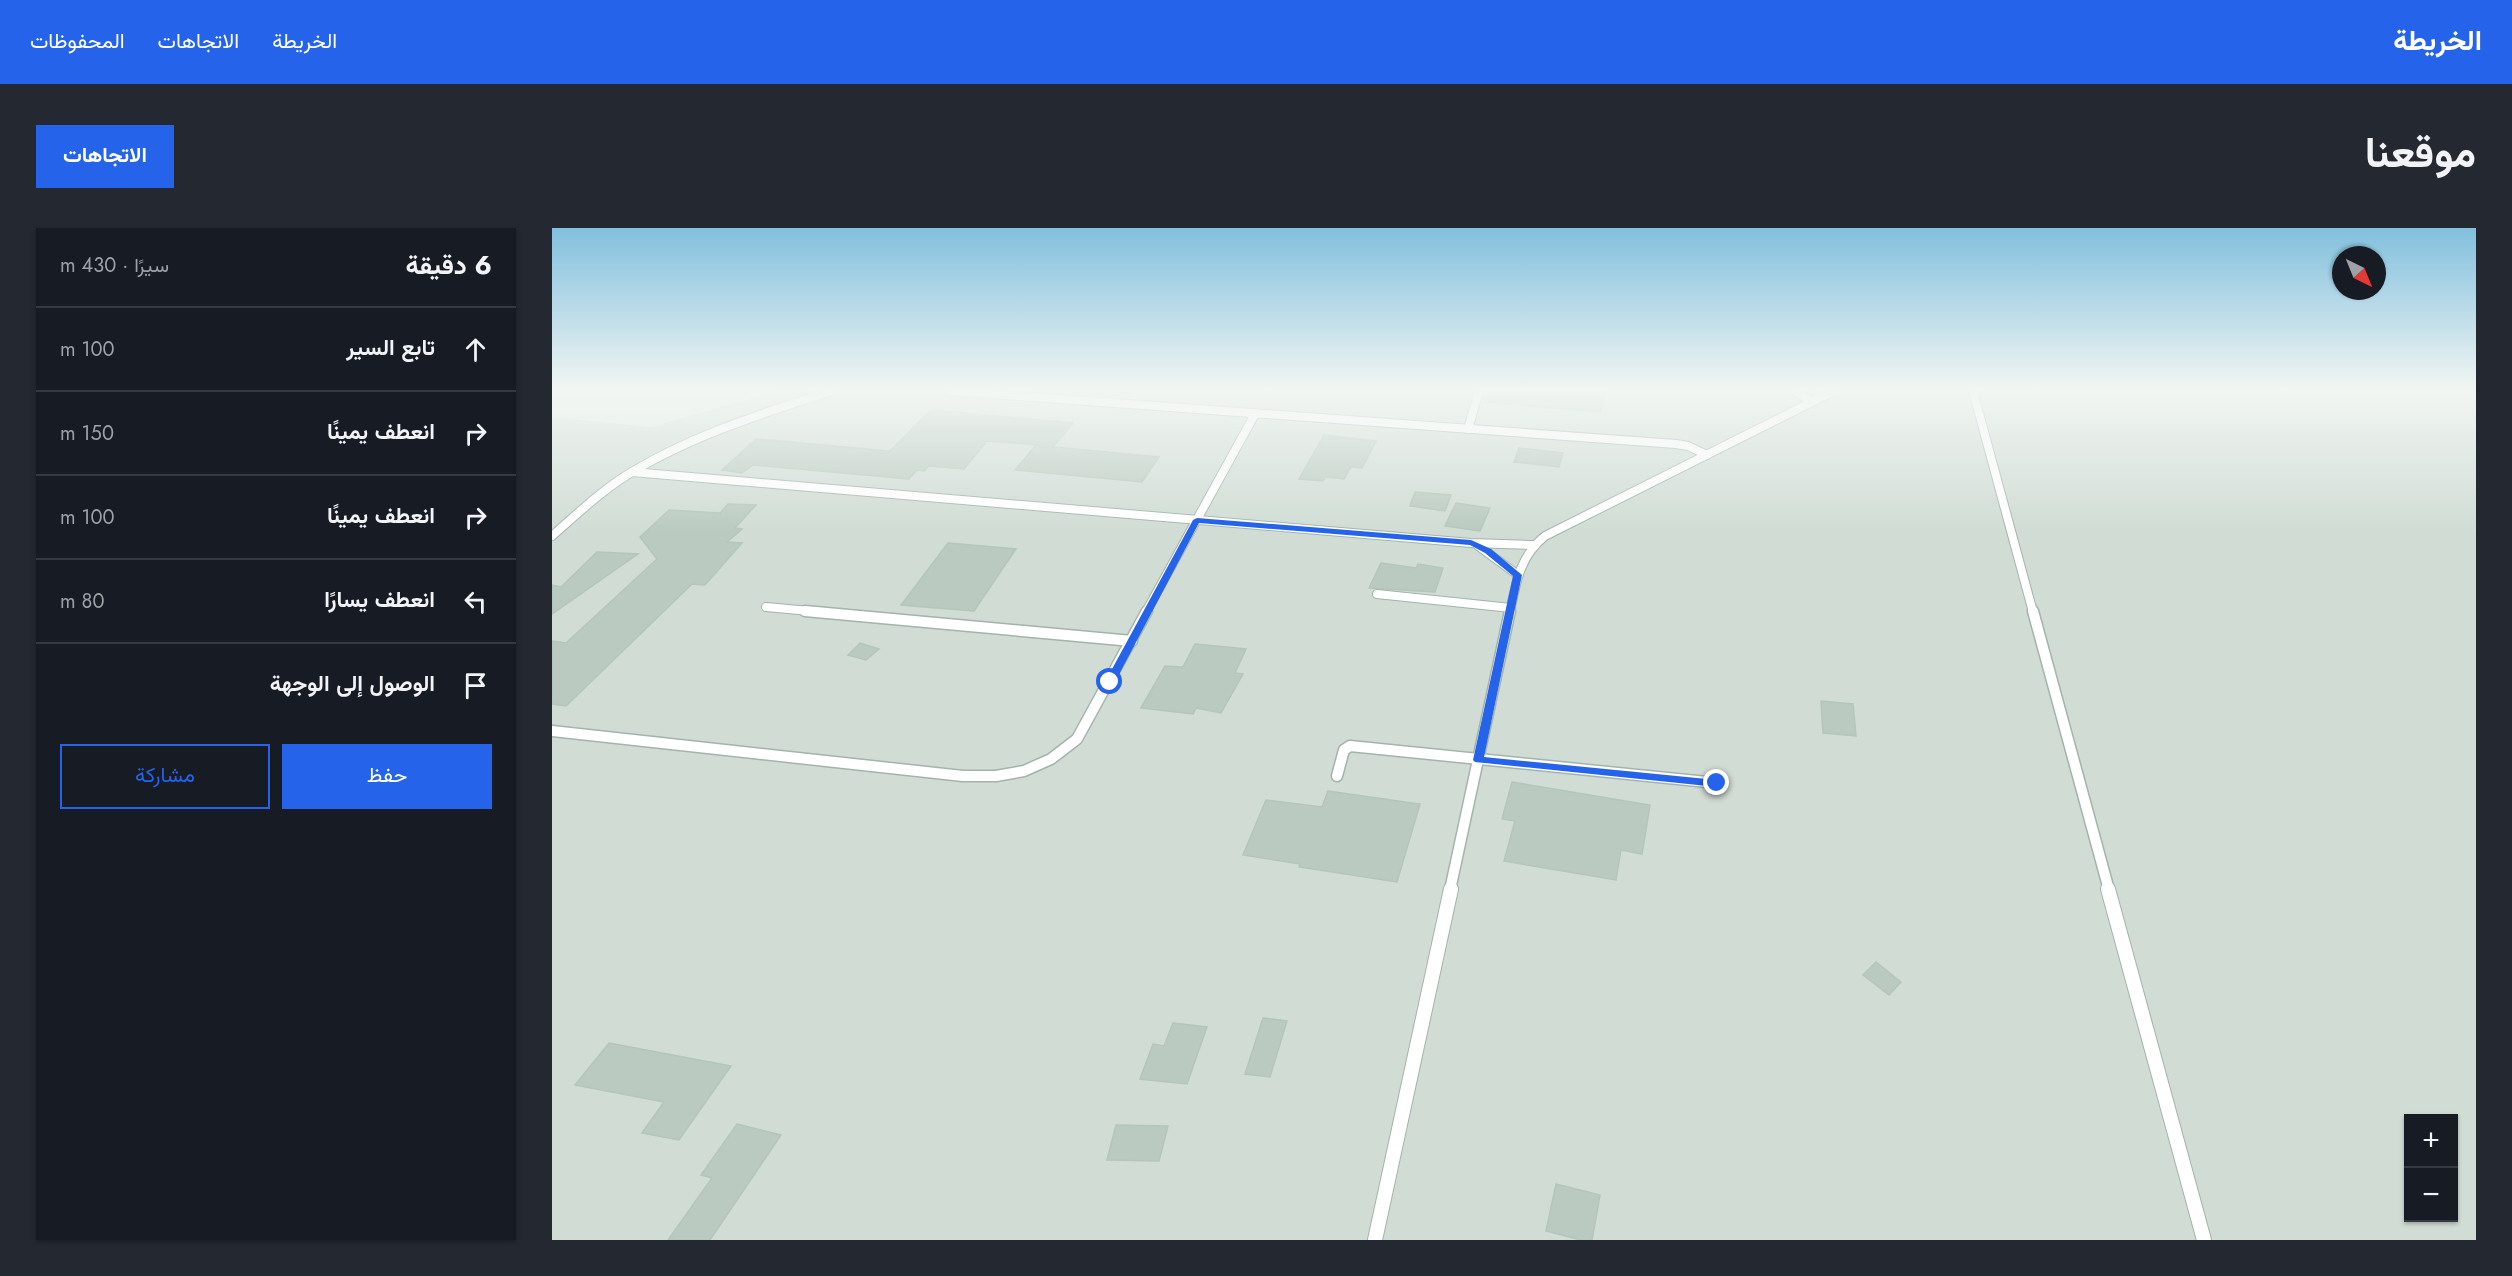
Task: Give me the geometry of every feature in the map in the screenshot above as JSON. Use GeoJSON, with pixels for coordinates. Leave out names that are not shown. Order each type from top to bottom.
{"type":"FeatureCollection","features":[{"type":"Feature","properties":{"kind":"lane"},"geometry":{"type":"LineString","coordinates":[[552,536],[610,487],[632,472],[697,438]]}},
{"type":"Feature","properties":{"kind":"lane"},"geometry":{"type":"LineString","coordinates":[[552,731],[988,778],[1015,775],[1044,763],[1062,753],[1077,739],[1242,438]]}},
{"type":"Feature","properties":{"kind":"lane"},"geometry":{"type":"LineString","coordinates":[[1596,438],[1676,444],[1688,446],[1707,455]]}},
{"type":"Feature","properties":{"kind":"lane"},"geometry":{"type":"LineString","coordinates":[[1375,1240],[1518,575],[1524,557],[1545,536],[1740,438]]}},
{"type":"Feature","properties":{"kind":"lane"},"geometry":{"type":"LineString","coordinates":[[1986,438],[2204,1240]]}},
{"type":"Feature","properties":{"kind":"lane"},"geometry":{"type":"LineString","coordinates":[[632,472],[1471,543],[1533,546]]}},
{"type":"Feature","properties":{"kind":"lane"},"geometry":{"type":"LineString","coordinates":[[1471,543],[1488,551],[1518,575]]}},
{"type":"Feature","properties":{"kind":"lane"},"geometry":{"type":"LineString","coordinates":[[1377,594],[1511,608]]}},
{"type":"Feature","properties":{"kind":"lane"},"geometry":{"type":"LineString","coordinates":[[766,608],[1132,641]]}},
{"type":"Feature","properties":{"kind":"lane"},"geometry":{"type":"LineString","coordinates":[[1337,776],[1344,750],[1350,746],[1717,783]]}},
{"type":"Feature","properties":{"kind":"shaded area"},"geometry":{"type":"Polygon","coordinates":[[[552,438],[2476,438],[2476,1240],[552,1240],[552,438]]]}},
{"type":"Feature","properties":{"kind":"building"},"geometry":{"type":"Polygon","coordinates":[[[903,438],[1060,438],[1053,447],[1159,457],[1142,482],[1015,470],[1036,445],[987,441],[964,469],[929,466],[924,471],[917,470],[909,479],[753,465],[742,473],[722,470],[756,439],[890,451],[903,438]]]}},
{"type":"Feature","properties":{"kind":"building"},"geometry":{"type":"Polygon","coordinates":[[[1322,438],[1376,441],[1362,468],[1351,467],[1344,479],[1326,477],[1323,481],[1299,479],[1322,438]]]}},
{"type":"Feature","properties":{"kind":"building"},"geometry":{"type":"Polygon","coordinates":[[[1519,448],[1563,453],[1559,467],[1514,462],[1519,448]]]}},
{"type":"Feature","properties":{"kind":"building"},"geometry":{"type":"Polygon","coordinates":[[[1415,492],[1451,495],[1445,511],[1410,506],[1415,492]]]}},
{"type":"Feature","properties":{"kind":"building"},"geometry":{"type":"Polygon","coordinates":[[[1456,503],[1490,508],[1480,531],[1445,526],[1456,503]]]}},
{"type":"Feature","properties":{"kind":"building"},"geometry":{"type":"Polygon","coordinates":[[[728,504],[756,505],[735,528],[742,529],[727,542],[742,543],[705,585],[692,584],[566,706],[552,704],[552,641],[566,643],[657,559],[640,537],[669,510],[720,513],[728,504]]]}},
{"type":"Feature","properties":{"kind":"building"},"geometry":{"type":"Polygon","coordinates":[[[948,543],[1016,549],[974,611],[901,605],[948,543]]]}},
{"type":"Feature","properties":{"kind":"building"},"geometry":{"type":"Polygon","coordinates":[[[597,552],[638,554],[552,614],[552,585],[561,587],[597,552]]]}},
{"type":"Feature","properties":{"kind":"building"},"geometry":{"type":"Polygon","coordinates":[[[1381,563],[1416,568],[1418,564],[1443,568],[1435,592],[1369,588],[1381,563]]]}},
{"type":"Feature","properties":{"kind":"building"},"geometry":{"type":"Polygon","coordinates":[[[860,643],[879,649],[866,660],[848,655],[860,643]]]}},
{"type":"Feature","properties":{"kind":"building"},"geometry":{"type":"Polygon","coordinates":[[[1195,644],[1246,649],[1235,673],[1243,674],[1221,713],[1196,708],[1193,714],[1141,708],[1165,666],[1183,667],[1195,644]]]}},
{"type":"Feature","properties":{"kind":"building"},"geometry":{"type":"Polygon","coordinates":[[[1821,701],[1853,704],[1856,736],[1823,733],[1821,701]]]}},
{"type":"Feature","properties":{"kind":"building"},"geometry":{"type":"Polygon","coordinates":[[[1512,782],[1650,805],[1642,854],[1621,850],[1616,880],[1504,861],[1515,821],[1502,819],[1512,782]]]}},
{"type":"Feature","properties":{"kind":"building"},"geometry":{"type":"Polygon","coordinates":[[[1328,791],[1420,804],[1397,882],[1299,867],[1300,864],[1243,855],[1266,800],[1322,807],[1328,791]]]}},
{"type":"Feature","properties":{"kind":"building"},"geometry":{"type":"Polygon","coordinates":[[[1876,962],[1901,982],[1889,995],[1863,975],[1876,962]]]}},
{"type":"Feature","properties":{"kind":"building"},"geometry":{"type":"Polygon","coordinates":[[[1263,1018],[1287,1021],[1270,1077],[1245,1074],[1263,1018]]]}},
{"type":"Feature","properties":{"kind":"building"},"geometry":{"type":"Polygon","coordinates":[[[1173,1023],[1207,1027],[1187,1084],[1140,1079],[1153,1044],[1164,1046],[1173,1023]]]}},
{"type":"Feature","properties":{"kind":"building"},"geometry":{"type":"Polygon","coordinates":[[[609,1043],[731,1066],[679,1140],[642,1133],[664,1102],[575,1085],[609,1043]]]}},
{"type":"Feature","properties":{"kind":"building"},"geometry":{"type":"Polygon","coordinates":[[[737,1124],[781,1135],[710,1240],[668,1240],[712,1178],[701,1175],[737,1124]]]}},
{"type":"Feature","properties":{"kind":"building"},"geometry":{"type":"Polygon","coordinates":[[[1116,1125],[1168,1126],[1159,1161],[1107,1160],[1116,1125]]]}},
{"type":"Feature","properties":{"kind":"building"},"geometry":{"type":"Polygon","coordinates":[[[1556,1184],[1600,1195],[1592,1240],[1581,1240],[1546,1231],[1556,1184]]]}},
{"type":"Feature","properties":{"kind":"route"},"geometry":{"type":"LineString","coordinates":[[1110,682],[1197,520],[1471,543],[1488,551],[1518,575],[1478,760],[1717,783]]}}]}
